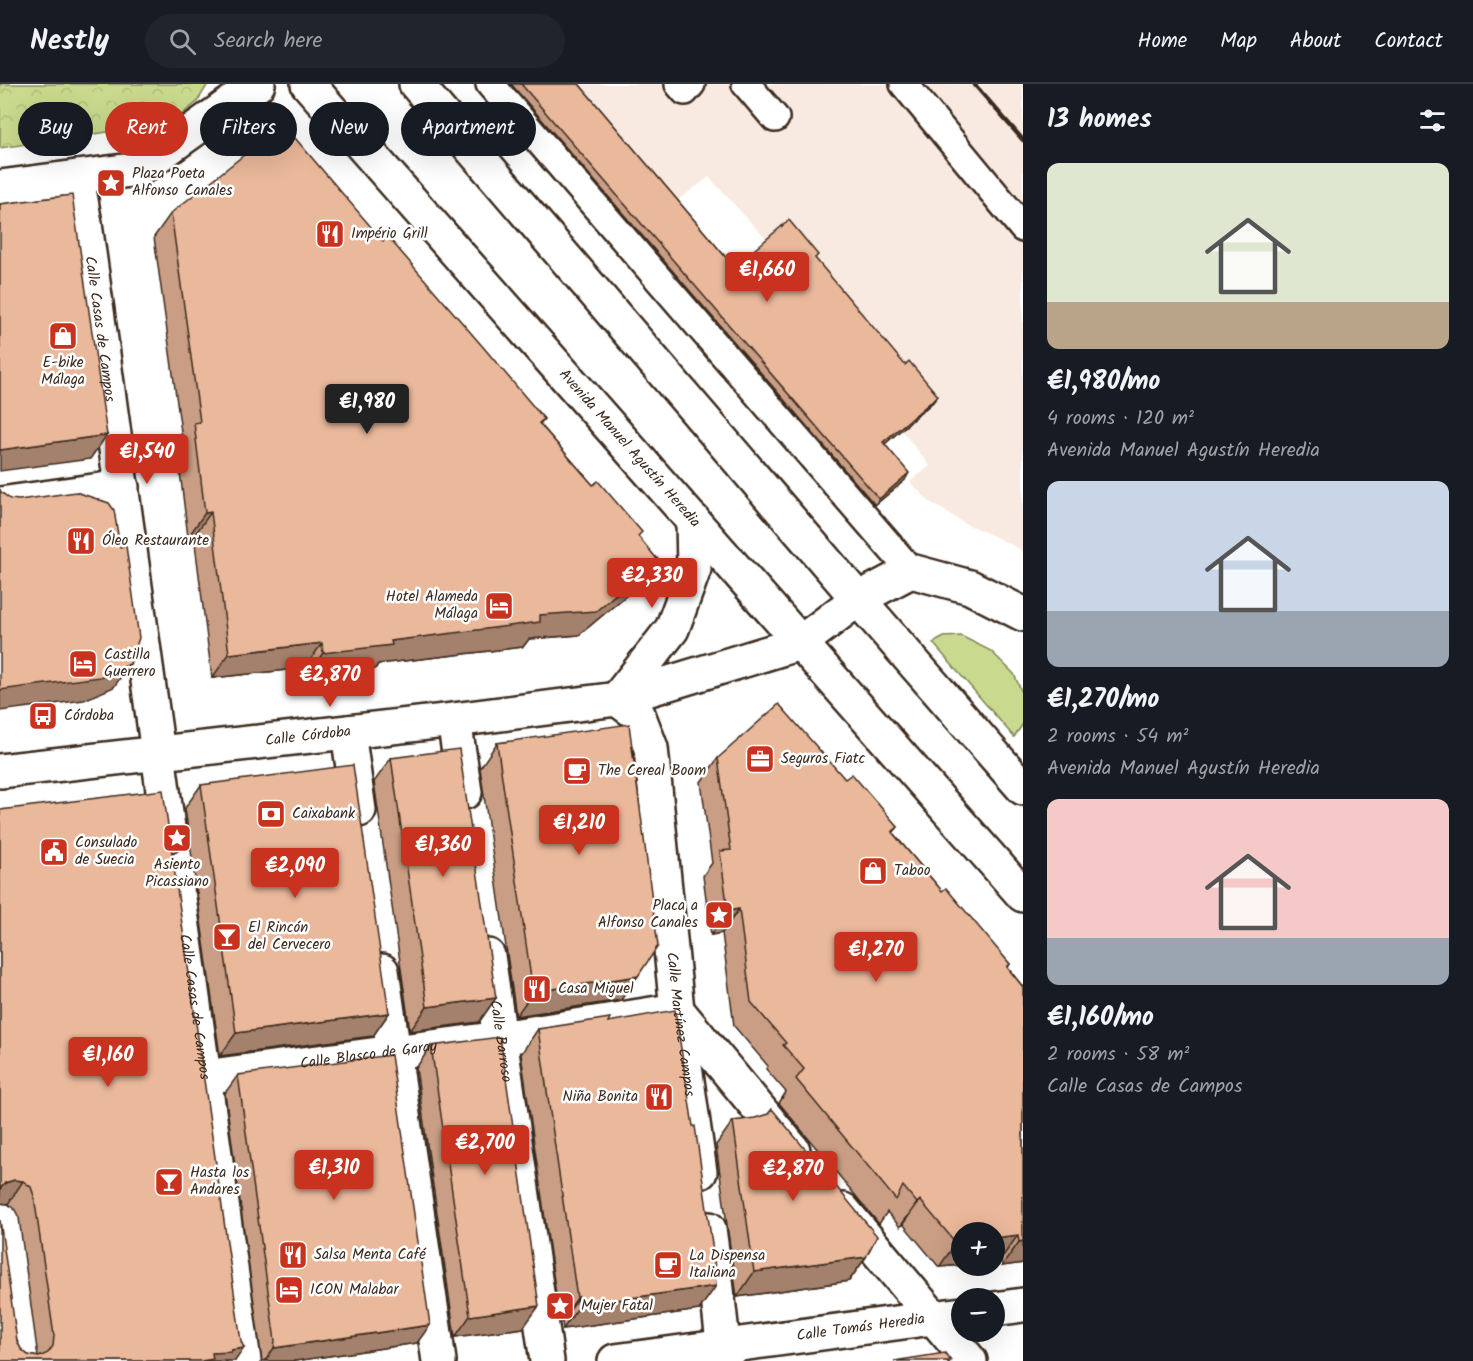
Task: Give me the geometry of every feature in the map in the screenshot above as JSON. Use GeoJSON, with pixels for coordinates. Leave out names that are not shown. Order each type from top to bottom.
{"type":"FeatureCollection","features":[{"type":"Feature","properties":{"kind":"street"},"geometry":{"type":"LineString","coordinates":[[0,187],[139,169],[258,84]]}},
{"type":"Feature","properties":{"kind":"street","name":"Avenida Manuel Agustín Heredia"},"geometry":{"type":"LineString","coordinates":[[309,84],[1023,895]]}},
{"type":"Feature","properties":{"kind":"street"},"geometry":{"type":"LineString","coordinates":[[416,84],[1023,788]]}},
{"type":"Feature","properties":{"kind":"street","name":"Calle Casas de Campos"},"geometry":{"type":"LineString","coordinates":[[77,177],[244,1361]]}},
{"type":"Feature","properties":{"kind":"street"},"geometry":{"type":"LineString","coordinates":[[0,504],[122,488]]}},
{"type":"Feature","properties":{"kind":"street"},"geometry":{"type":"LineString","coordinates":[[617,699],[672,628],[694,569],[693,519]]}},
{"type":"Feature","properties":{"kind":"street"},"geometry":{"type":"LineString","coordinates":[[911,571],[970,587],[1023,614]]}},
{"type":"Feature","properties":{"kind":"street","name":"Calle Córdoba"},"geometry":{"type":"LineString","coordinates":[[0,771],[454,720],[617,699],[800,642],[858,599],[911,571]]}},
{"type":"Feature","properties":{"kind":"street","name":"Calle Martínez Campos"},"geometry":{"type":"LineString","coordinates":[[617,699],[638,714],[651,748],[677,1010],[716,1281],[724,1354]]}},
{"type":"Feature","properties":{"kind":"street"},"geometry":{"type":"LineString","coordinates":[[454,720],[468,817]]}},
{"type":"Feature","properties":{"kind":"street"},"geometry":{"type":"LineString","coordinates":[[348,732],[363,839]]}},
{"type":"Feature","properties":{"kind":"street","name":"Calle Barroso"},"geometry":{"type":"LineString","coordinates":[[483,922],[547,1361]]}},
{"type":"Feature","properties":{"kind":"street"},"geometry":{"type":"LineString","coordinates":[[378,945],[439,1361]]}},
{"type":"Feature","properties":{"kind":"street"},"geometry":{"type":"LineString","coordinates":[[677,1010],[819,1182],[947,1316],[970,1361]]}},
{"type":"Feature","properties":{"kind":"street","name":"Calle Blasco de Garay"},"geometry":{"type":"LineString","coordinates":[[204,1077],[500,1038],[677,1010]]}},
{"type":"Feature","properties":{"kind":"street"},"geometry":{"type":"LineString","coordinates":[[1005,1307],[1023,1305]]}},
{"type":"Feature","properties":{"kind":"street","name":"Calle Tomás Heredia"},"geometry":{"type":"LineString","coordinates":[[615,1361],[724,1354],[947,1316]]}},
{"type":"Feature","properties":{"kind":"lane"},"geometry":{"type":"LineString","coordinates":[[490,84],[911,571]]}},
{"type":"Feature","properties":{"kind":"lane"},"geometry":{"type":"LineString","coordinates":[[679,84],[685,91],[691,84]]}},
{"type":"Feature","properties":{"kind":"lane"},"geometry":{"type":"LineString","coordinates":[[747,84],[776,118]]}},
{"type":"Feature","properties":{"kind":"lane"},"geometry":{"type":"LineString","coordinates":[[904,84],[1023,228]]}},
{"type":"Feature","properties":{"kind":"shaded area"},"geometry":{"type":"Polygon","coordinates":[[[569,84],[1023,84],[1023,551],[964,523],[930,502],[910,482],[930,466],[901,430],[767,240],[709,177],[673,204],[569,84]]]}},
{"type":"Feature","properties":{"kind":"green space"},"geometry":{"type":"Polygon","coordinates":[[[0,84],[208,84],[197,102],[188,109],[188,102],[105,102],[105,132],[93,134],[93,102],[18,102],[18,145],[0,148],[0,84]]]}},
{"type":"Feature","properties":{"kind":"green space"},"geometry":{"type":"Polygon","coordinates":[[[961,636],[991,651],[1014,674],[1023,695],[1023,724],[1014,737],[933,643],[944,637],[961,636]]]}},
{"type":"Feature","properties":{"kind":"building"},"geometry":{"type":"Polygon","coordinates":[[[521,84],[579,84],[734,267],[789,220],[818,255],[815,258],[905,365],[909,361],[938,396],[883,442],[909,473],[879,499],[521,84]]]}},
{"type":"Feature","properties":{"kind":"building"},"geometry":{"type":"Polygon","coordinates":[[[297,140],[383,241],[388,237],[484,348],[544,419],[539,423],[593,485],[598,481],[642,532],[638,536],[657,559],[596,611],[540,615],[540,622],[391,641],[392,645],[323,653],[322,643],[229,654],[211,512],[205,513],[194,423],[200,422],[171,213],[243,156],[297,156],[297,140]]]}},
{"type":"Feature","properties":{"kind":"building"},"geometry":{"type":"Polygon","coordinates":[[[72,195],[107,435],[0,450],[0,204],[72,195]]]}},
{"type":"Feature","properties":{"kind":"building"},"geometry":{"type":"Polygon","coordinates":[[[0,489],[10,499],[19,500],[76,492],[109,503],[114,510],[120,547],[126,546],[139,638],[130,664],[100,677],[0,690],[0,489]]]}},
{"type":"Feature","properties":{"kind":"building"},"geometry":{"type":"Polygon","coordinates":[[[779,704],[845,779],[852,774],[898,827],[892,832],[942,891],[946,888],[1010,964],[1007,967],[1023,987],[1023,1241],[1019,1242],[1018,1235],[1005,1237],[1005,1222],[951,1222],[951,1237],[920,1200],[917,1203],[903,1186],[896,1200],[796,1079],[804,1069],[783,1045],[786,1043],[751,1002],[739,909],[728,911],[720,851],[731,850],[718,758],[779,704]]]}},
{"type":"Feature","properties":{"kind":"building"},"geometry":{"type":"Polygon","coordinates":[[[629,724],[658,946],[638,976],[533,992],[497,743],[629,724]]]}},
{"type":"Feature","properties":{"kind":"building"},"geometry":{"type":"Polygon","coordinates":[[[459,749],[496,998],[427,1007],[391,758],[459,749]]]}},
{"type":"Feature","properties":{"kind":"building"},"geometry":{"type":"Polygon","coordinates":[[[353,765],[389,1013],[236,1033],[201,785],[353,765]]]}},
{"type":"Feature","properties":{"kind":"building"},"geometry":{"type":"Polygon","coordinates":[[[163,790],[241,1341],[244,1348],[231,1350],[231,1352],[212,1353],[213,1359],[201,1361],[0,1361],[0,1220],[17,1341],[28,1355],[39,1357],[48,1353],[53,1346],[54,1336],[31,1187],[23,1181],[14,1180],[5,1183],[0,1189],[0,810],[163,790]]]}},
{"type":"Feature","properties":{"kind":"building"},"geometry":{"type":"Polygon","coordinates":[[[675,1010],[693,1126],[695,1126],[716,1286],[580,1305],[579,1297],[577,1298],[538,1029],[610,1018],[608,1022],[675,1010]]]}},
{"type":"Feature","properties":{"kind":"building"},"geometry":{"type":"Polygon","coordinates":[[[500,1037],[539,1306],[470,1316],[431,1046],[500,1037]]]}},
{"type":"Feature","properties":{"kind":"building"},"geometry":{"type":"Polygon","coordinates":[[[391,1055],[430,1325],[274,1348],[275,1341],[238,1075],[391,1055]]]}},
{"type":"Feature","properties":{"kind":"building"},"geometry":{"type":"Polygon","coordinates":[[[772,1109],[877,1236],[866,1257],[754,1272],[733,1121],[768,1114],[772,1109]]]}},
{"type":"Feature","properties":{"kind":"building"},"geometry":{"type":"Polygon","coordinates":[[[945,1353],[951,1361],[894,1361],[945,1353]]]}},
{"type":"Feature","properties":{"kind":"railway"},"geometry":{"type":"LineString","coordinates":[[974,84],[1023,140]]}},
{"type":"Feature","properties":{"kind":"place","name":"Plaza Poeta Alfonso Canales"},"geometry":{"type":"Point","coordinates":[111,183]}},
{"type":"Feature","properties":{"kind":"place","name":"Império Grill"},"geometry":{"type":"Point","coordinates":[330,234]}},
{"type":"Feature","properties":{"kind":"place","name":"E-bike Málaga"},"geometry":{"type":"Point","coordinates":[63,336]}},
{"type":"Feature","properties":{"kind":"place","name":"Óleo Restaurante"},"geometry":{"type":"Point","coordinates":[81,541]}},
{"type":"Feature","properties":{"kind":"place","name":"Hotel Alameda Málaga"},"geometry":{"type":"Point","coordinates":[499,606]}},
{"type":"Feature","properties":{"kind":"place","name":"Castilla Guerrero"},"geometry":{"type":"Point","coordinates":[83,664]}},
{"type":"Feature","properties":{"kind":"place","name":"Córdoba"},"geometry":{"type":"Point","coordinates":[43,716]}},
{"type":"Feature","properties":{"kind":"place","name":"Seguros Fiatc"},"geometry":{"type":"Point","coordinates":[760,759]}},
{"type":"Feature","properties":{"kind":"place","name":"The Cereal Boom"},"geometry":{"type":"Point","coordinates":[577,771]}},
{"type":"Feature","properties":{"kind":"place","name":"Caixabank"},"geometry":{"type":"Point","coordinates":[271,814]}},
{"type":"Feature","properties":{"kind":"place","name":"Asiento Picassiano"},"geometry":{"type":"Point","coordinates":[177,838]}},
{"type":"Feature","properties":{"kind":"place","name":"Consulado de Suecia"},"geometry":{"type":"Point","coordinates":[54,852]}},
{"type":"Feature","properties":{"kind":"place","name":"Taboo"},"geometry":{"type":"Point","coordinates":[873,871]}},
{"type":"Feature","properties":{"kind":"place","name":"Placa a Alfonso Canales"},"geometry":{"type":"Point","coordinates":[719,915]}},
{"type":"Feature","properties":{"kind":"place","name":"El Rincón del Cervecero"},"geometry":{"type":"Point","coordinates":[227,937]}},
{"type":"Feature","properties":{"kind":"place","name":"Casa Miguel"},"geometry":{"type":"Point","coordinates":[537,989]}},
{"type":"Feature","properties":{"kind":"place","name":"Niña Bonita"},"geometry":{"type":"Point","coordinates":[659,1097]}},
{"type":"Feature","properties":{"kind":"place","name":"Hasta los Andares"},"geometry":{"type":"Point","coordinates":[169,1182]}},
{"type":"Feature","properties":{"kind":"place","name":"Salsa Menta Café"},"geometry":{"type":"Point","coordinates":[293,1255]}},
{"type":"Feature","properties":{"kind":"place","name":"La Dispensa Italiana"},"geometry":{"type":"Point","coordinates":[668,1265]}},
{"type":"Feature","properties":{"kind":"place","name":"ICON Malabar"},"geometry":{"type":"Point","coordinates":[289,1290]}},
{"type":"Feature","properties":{"kind":"place","name":"Mujer Fatal"},"geometry":{"type":"Point","coordinates":[560,1306]}}]}
